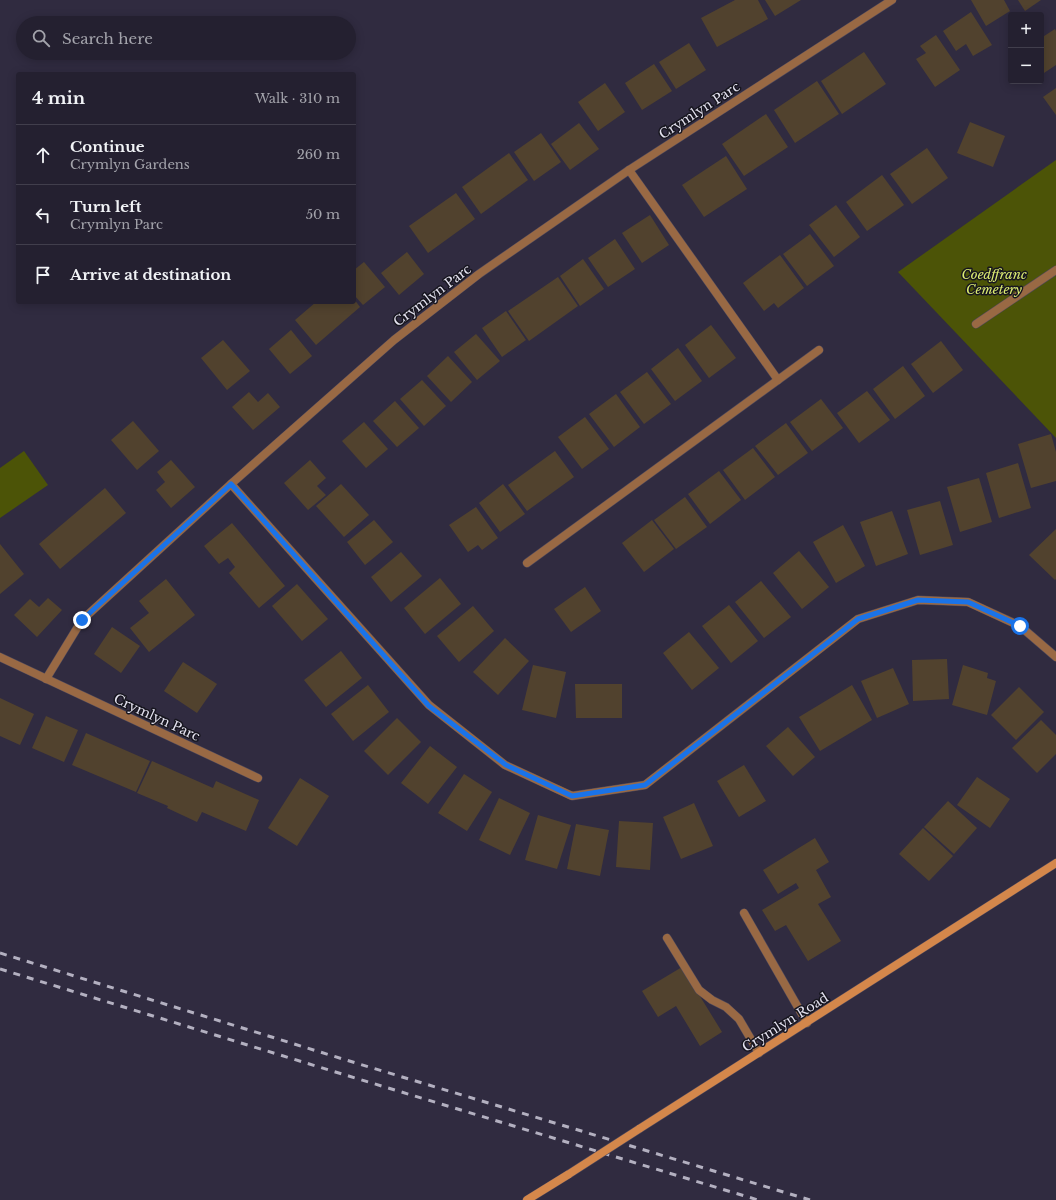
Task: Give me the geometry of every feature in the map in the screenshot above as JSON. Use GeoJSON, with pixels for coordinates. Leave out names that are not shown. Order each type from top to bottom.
{"type":"FeatureCollection","features":[{"type":"Feature","properties":{"kind":"street","name":"Crymlyn Parc"},"geometry":{"type":"LineString","coordinates":[[46,679],[82,620],[231,484],[394,340],[479,274],[629,170],[892,0]]}},
{"type":"Feature","properties":{"kind":"street"},"geometry":{"type":"LineString","coordinates":[[629,170],[778,380]]}},
{"type":"Feature","properties":{"kind":"street"},"geometry":{"type":"LineString","coordinates":[[976,324],[1056,270]]}},
{"type":"Feature","properties":{"kind":"street"},"geometry":{"type":"LineString","coordinates":[[527,563],[819,350]]}},
{"type":"Feature","properties":{"kind":"street"},"geometry":{"type":"LineString","coordinates":[[231,484],[429,706],[506,765],[572,796],[645,785],[858,619],[918,600],[968,602],[1020,626],[1056,657]]}},
{"type":"Feature","properties":{"kind":"street","name":"Crymlyn Parc"},"geometry":{"type":"LineString","coordinates":[[0,657],[258,778]]}},
{"type":"Feature","properties":{"kind":"street","name":"Crymlyn Road"},"geometry":{"type":"LineString","coordinates":[[527,1200],[1056,863]]}},
{"type":"Feature","properties":{"kind":"street"},"geometry":{"type":"LineString","coordinates":[[744,912],[807,1022]]}},
{"type":"Feature","properties":{"kind":"street"},"geometry":{"type":"LineString","coordinates":[[667,938],[699,990],[712,1000],[726,1007],[739,1019],[759,1053]]}},
{"type":"Feature","properties":{"kind":"green space","name":"Coedffranc Cemetery"},"geometry":{"type":"Polygon","coordinates":[[[1056,160],[1056,438],[898,272],[1056,160]]]}},
{"type":"Feature","properties":{"kind":"green space"},"geometry":{"type":"Polygon","coordinates":[[[24,451],[48,485],[0,518],[0,468],[24,451]]]}},
{"type":"Feature","properties":{"kind":"building"},"geometry":{"type":"Polygon","coordinates":[[[735,0],[758,0],[768,19],[717,47],[701,18],[735,0]]]}},
{"type":"Feature","properties":{"kind":"building"},"geometry":{"type":"Polygon","coordinates":[[[765,0],[801,0],[775,16],[765,0]]]}},
{"type":"Feature","properties":{"kind":"building"},"geometry":{"type":"Polygon","coordinates":[[[971,0],[1004,0],[1010,11],[986,26],[971,0]]]}},
{"type":"Feature","properties":{"kind":"building"},"geometry":{"type":"Polygon","coordinates":[[[1018,0],[1041,0],[1025,11],[1018,0]]]}},
{"type":"Feature","properties":{"kind":"building"},"geometry":{"type":"Polygon","coordinates":[[[971,12],[992,45],[973,56],[966,44],[956,51],[943,31],[971,12]]]}},
{"type":"Feature","properties":{"kind":"building"},"geometry":{"type":"Polygon","coordinates":[[[1055,29],[1056,65],[1044,73],[1044,48],[1044,36],[1055,29]]]}},
{"type":"Feature","properties":{"kind":"building"},"geometry":{"type":"Polygon","coordinates":[[[936,35],[960,70],[935,87],[916,59],[926,53],[920,46],[936,35]]]}},
{"type":"Feature","properties":{"kind":"building"},"geometry":{"type":"Polygon","coordinates":[[[689,43],[706,70],[676,89],[659,62],[689,43]]]}},
{"type":"Feature","properties":{"kind":"building"},"geometry":{"type":"Polygon","coordinates":[[[864,52],[886,84],[842,114],[821,81],[864,52]]]}},
{"type":"Feature","properties":{"kind":"building"},"geometry":{"type":"Polygon","coordinates":[[[654,64],[672,91],[642,110],[625,83],[654,64]]]}},
{"type":"Feature","properties":{"kind":"building"},"geometry":{"type":"Polygon","coordinates":[[[817,81],[839,114],[795,143],[774,110],[817,81]]]}},
{"type":"Feature","properties":{"kind":"building"},"geometry":{"type":"Polygon","coordinates":[[[605,83],[625,112],[598,131],[578,102],[605,83]]]}},
{"type":"Feature","properties":{"kind":"building"},"geometry":{"type":"Polygon","coordinates":[[[1056,88],[1056,115],[1043,97],[1056,88]]]}},
{"type":"Feature","properties":{"kind":"building"},"geometry":{"type":"Polygon","coordinates":[[[766,114],[788,147],[744,176],[722,144],[766,114]]]}},
{"type":"Feature","properties":{"kind":"building"},"geometry":{"type":"Polygon","coordinates":[[[970,122],[1005,136],[993,167],[957,153],[970,122]]]}},
{"type":"Feature","properties":{"kind":"building"},"geometry":{"type":"Polygon","coordinates":[[[579,123],[599,149],[570,170],[551,144],[579,123]]]}},
{"type":"Feature","properties":{"kind":"building"},"geometry":{"type":"Polygon","coordinates":[[[541,133],[561,162],[534,181],[514,152],[541,133]]]}},
{"type":"Feature","properties":{"kind":"building"},"geometry":{"type":"Polygon","coordinates":[[[927,148],[948,178],[912,204],[890,174],[927,148]]]}},
{"type":"Feature","properties":{"kind":"building"},"geometry":{"type":"Polygon","coordinates":[[[509,153],[528,180],[481,214],[462,187],[509,153]]]}},
{"type":"Feature","properties":{"kind":"building"},"geometry":{"type":"Polygon","coordinates":[[[726,156],[747,189],[704,217],[682,185],[726,156]]]}},
{"type":"Feature","properties":{"kind":"building"},"geometry":{"type":"Polygon","coordinates":[[[882,175],[904,205],[867,231],[846,202],[882,175]]]}},
{"type":"Feature","properties":{"kind":"building"},"geometry":{"type":"Polygon","coordinates":[[[456,193],[475,219],[428,253],[409,226],[456,193]]]}},
{"type":"Feature","properties":{"kind":"building"},"geometry":{"type":"Polygon","coordinates":[[[836,205],[860,237],[834,257],[809,225],[836,205]]]}},
{"type":"Feature","properties":{"kind":"building"},"geometry":{"type":"Polygon","coordinates":[[[650,215],[669,245],[642,263],[622,233],[650,215]]]}},
{"type":"Feature","properties":{"kind":"building"},"geometry":{"type":"Polygon","coordinates":[[[810,234],[834,266],[807,286],[783,254],[810,234]]]}},
{"type":"Feature","properties":{"kind":"building"},"geometry":{"type":"Polygon","coordinates":[[[615,239],[635,269],[608,287],[588,258],[615,239]]]}},
{"type":"Feature","properties":{"kind":"building"},"geometry":{"type":"Polygon","coordinates":[[[407,252],[424,274],[399,295],[381,273],[407,252]]]}},
{"type":"Feature","properties":{"kind":"building"},"geometry":{"type":"Polygon","coordinates":[[[780,255],[804,288],[778,308],[774,303],[764,311],[743,283],[780,255]]]}},
{"type":"Feature","properties":{"kind":"building"},"geometry":{"type":"Polygon","coordinates":[[[583,259],[604,289],[580,306],[560,276],[583,259]]]}},
{"type":"Feature","properties":{"kind":"building"},"geometry":{"type":"Polygon","coordinates":[[[364,262],[385,287],[363,305],[356,297],[356,268],[364,262]]]}},
{"type":"Feature","properties":{"kind":"building"},"geometry":{"type":"Polygon","coordinates":[[[558,277],[578,306],[529,341],[508,311],[558,277]]]}},
{"type":"Feature","properties":{"kind":"building"},"geometry":{"type":"Polygon","coordinates":[[[356,302],[360,307],[316,345],[295,320],[314,304],[356,304],[356,302]]]}},
{"type":"Feature","properties":{"kind":"building"},"geometry":{"type":"Polygon","coordinates":[[[506,311],[526,340],[502,357],[482,328],[506,311]]]}},
{"type":"Feature","properties":{"kind":"building"},"geometry":{"type":"Polygon","coordinates":[[[711,325],[736,358],[709,378],[685,345],[711,325]]]}},
{"type":"Feature","properties":{"kind":"building"},"geometry":{"type":"Polygon","coordinates":[[[291,330],[312,356],[290,374],[269,349],[291,330]]]}},
{"type":"Feature","properties":{"kind":"building"},"geometry":{"type":"Polygon","coordinates":[[[476,334],[500,361],[477,380],[454,352],[476,334]]]}},
{"type":"Feature","properties":{"kind":"building"},"geometry":{"type":"Polygon","coordinates":[[[223,340],[250,371],[227,390],[201,358],[223,340]]]}},
{"type":"Feature","properties":{"kind":"building"},"geometry":{"type":"Polygon","coordinates":[[[941,341],[963,370],[933,393],[911,364],[941,341]]]}},
{"type":"Feature","properties":{"kind":"building"},"geometry":{"type":"Polygon","coordinates":[[[678,348],[702,381],[675,401],[651,369],[678,348]]]}},
{"type":"Feature","properties":{"kind":"building"},"geometry":{"type":"Polygon","coordinates":[[[448,356],[472,382],[451,402],[427,376],[448,356]]]}},
{"type":"Feature","properties":{"kind":"building"},"geometry":{"type":"Polygon","coordinates":[[[903,366],[925,396],[895,419],[873,389],[903,366]]]}},
{"type":"Feature","properties":{"kind":"building"},"geometry":{"type":"Polygon","coordinates":[[[647,372],[671,404],[644,424],[620,392],[647,372]]]}},
{"type":"Feature","properties":{"kind":"building"},"geometry":{"type":"Polygon","coordinates":[[[422,380],[446,406],[424,426],[400,399],[422,380]]]}},
{"type":"Feature","properties":{"kind":"building"},"geometry":{"type":"Polygon","coordinates":[[[867,391],[890,420],[859,443],[837,413],[867,391]]]}},
{"type":"Feature","properties":{"kind":"building"},"geometry":{"type":"Polygon","coordinates":[[[249,392],[258,402],[268,393],[280,407],[253,430],[232,407],[249,392]]]}},
{"type":"Feature","properties":{"kind":"building"},"geometry":{"type":"Polygon","coordinates":[[[616,394],[640,427],[614,447],[589,414],[616,394]]]}},
{"type":"Feature","properties":{"kind":"building"},"geometry":{"type":"Polygon","coordinates":[[[821,399],[843,428],[812,451],[790,422],[821,399]]]}},
{"type":"Feature","properties":{"kind":"building"},"geometry":{"type":"Polygon","coordinates":[[[395,401],[419,428],[397,447],[373,421],[395,401]]]}},
{"type":"Feature","properties":{"kind":"building"},"geometry":{"type":"Polygon","coordinates":[[[585,417],[609,449],[582,469],[558,437],[585,417]]]}},
{"type":"Feature","properties":{"kind":"building"},"geometry":{"type":"Polygon","coordinates":[[[133,421],[159,451],[137,470],[111,440],[133,421]]]}},
{"type":"Feature","properties":{"kind":"building"},"geometry":{"type":"Polygon","coordinates":[[[364,422],[388,449],[366,468],[342,441],[364,422]]]}},
{"type":"Feature","properties":{"kind":"building"},"geometry":{"type":"Polygon","coordinates":[[[786,423],[808,453],[778,475],[755,446],[786,423]]]}},
{"type":"Feature","properties":{"kind":"building"},"geometry":{"type":"Polygon","coordinates":[[[1051,434],[1056,452],[1056,481],[1031,488],[1018,444],[1051,434]]]}},
{"type":"Feature","properties":{"kind":"building"},"geometry":{"type":"Polygon","coordinates":[[[753,448],[775,477],[745,500],[723,470],[753,448]]]}},
{"type":"Feature","properties":{"kind":"building"},"geometry":{"type":"Polygon","coordinates":[[[555,451],[574,477],[527,511],[508,485],[555,451]]]}},
{"type":"Feature","properties":{"kind":"building"},"geometry":{"type":"Polygon","coordinates":[[[171,460],[195,487],[171,508],[156,490],[165,482],[157,472],[171,460]]]}},
{"type":"Feature","properties":{"kind":"building"},"geometry":{"type":"Polygon","coordinates":[[[310,460],[326,478],[317,486],[326,495],[308,510],[284,483],[310,460]]]}},
{"type":"Feature","properties":{"kind":"building"},"geometry":{"type":"Polygon","coordinates":[[[1018,463],[1031,508],[999,518],[986,473],[1018,463]]]}},
{"type":"Feature","properties":{"kind":"building"},"geometry":{"type":"Polygon","coordinates":[[[719,471],[741,500],[710,524],[688,494],[719,471]]]}},
{"type":"Feature","properties":{"kind":"building"},"geometry":{"type":"Polygon","coordinates":[[[979,478],[992,522],[960,532],[947,487],[979,478]]]}},
{"type":"Feature","properties":{"kind":"building"},"geometry":{"type":"Polygon","coordinates":[[[341,484],[369,515],[344,537],[316,506],[341,484]]]}},
{"type":"Feature","properties":{"kind":"building"},"geometry":{"type":"Polygon","coordinates":[[[503,484],[525,514],[500,532],[479,503],[503,484]]]}},
{"type":"Feature","properties":{"kind":"building"},"geometry":{"type":"Polygon","coordinates":[[[105,488],[126,513],[60,569],[39,544],[105,488]]]}},
{"type":"Feature","properties":{"kind":"building"},"geometry":{"type":"Polygon","coordinates":[[[685,497],[707,527],[676,549],[654,520],[685,497]]]}},
{"type":"Feature","properties":{"kind":"building"},"geometry":{"type":"Polygon","coordinates":[[[940,501],[953,545],[920,555],[907,510],[940,501]]]}},
{"type":"Feature","properties":{"kind":"building"},"geometry":{"type":"Polygon","coordinates":[[[476,507],[498,538],[482,550],[478,545],[468,552],[449,525],[476,507]]]}},
{"type":"Feature","properties":{"kind":"building"},"geometry":{"type":"Polygon","coordinates":[[[892,511],[908,554],[876,566],[860,522],[892,511]]]}},
{"type":"Feature","properties":{"kind":"building"},"geometry":{"type":"Polygon","coordinates":[[[374,520],[393,542],[365,565],[347,542],[374,520]]]}},
{"type":"Feature","properties":{"kind":"building"},"geometry":{"type":"Polygon","coordinates":[[[652,520],[674,549],[644,572],[622,543],[652,520]]]}},
{"type":"Feature","properties":{"kind":"building"},"geometry":{"type":"Polygon","coordinates":[[[232,523],[285,586],[259,608],[229,573],[235,567],[228,558],[219,564],[204,546],[232,523]]]}},
{"type":"Feature","properties":{"kind":"building"},"geometry":{"type":"Polygon","coordinates":[[[843,525],[865,566],[836,583],[813,542],[843,525]]]}},
{"type":"Feature","properties":{"kind":"building"},"geometry":{"type":"Polygon","coordinates":[[[1056,529],[1056,579],[1055,580],[1029,555],[1056,529]]]}},
{"type":"Feature","properties":{"kind":"building"},"geometry":{"type":"Polygon","coordinates":[[[0,544],[24,574],[0,594],[0,544]]]}},
{"type":"Feature","properties":{"kind":"building"},"geometry":{"type":"Polygon","coordinates":[[[799,551],[829,587],[802,609],[773,573],[799,551]]]}},
{"type":"Feature","properties":{"kind":"building"},"geometry":{"type":"Polygon","coordinates":[[[401,552],[422,576],[391,602],[371,577],[401,552]]]}},
{"type":"Feature","properties":{"kind":"building"},"geometry":{"type":"Polygon","coordinates":[[[440,578],[461,604],[425,634],[404,608],[440,578]]]}},
{"type":"Feature","properties":{"kind":"building"},"geometry":{"type":"Polygon","coordinates":[[[166,579],[195,615],[149,652],[130,628],[149,613],[139,601],[166,579]]]}},
{"type":"Feature","properties":{"kind":"building"},"geometry":{"type":"Polygon","coordinates":[[[761,581],[791,617],[764,638],[735,602],[761,581]]]}},
{"type":"Feature","properties":{"kind":"building"},"geometry":{"type":"Polygon","coordinates":[[[297,584],[328,619],[302,641],[272,606],[297,584]]]}},
{"type":"Feature","properties":{"kind":"building"},"geometry":{"type":"Polygon","coordinates":[[[585,587],[601,611],[571,632],[554,609],[585,587]]]}},
{"type":"Feature","properties":{"kind":"building"},"geometry":{"type":"Polygon","coordinates":[[[48,598],[62,610],[37,637],[14,615],[30,599],[39,607],[48,598]]]}},
{"type":"Feature","properties":{"kind":"building"},"geometry":{"type":"Polygon","coordinates":[[[729,605],[758,641],[731,663],[702,626],[729,605]]]}},
{"type":"Feature","properties":{"kind":"building"},"geometry":{"type":"Polygon","coordinates":[[[473,606],[494,631],[459,662],[437,636],[473,606]]]}},
{"type":"Feature","properties":{"kind":"building"},"geometry":{"type":"Polygon","coordinates":[[[112,627],[140,646],[121,673],[94,654],[112,627]]]}},
{"type":"Feature","properties":{"kind":"building"},"geometry":{"type":"Polygon","coordinates":[[[689,632],[719,668],[692,690],[663,653],[689,632]]]}},
{"type":"Feature","properties":{"kind":"building"},"geometry":{"type":"Polygon","coordinates":[[[505,638],[529,661],[498,695],[473,672],[505,638]]]}},
{"type":"Feature","properties":{"kind":"building"},"geometry":{"type":"Polygon","coordinates":[[[341,651],[362,678],[326,707],[304,680],[341,651]]]}},
{"type":"Feature","properties":{"kind":"building"},"geometry":{"type":"Polygon","coordinates":[[[947,659],[949,699],[913,701],[912,660],[947,659]]]}},
{"type":"Feature","properties":{"kind":"building"},"geometry":{"type":"Polygon","coordinates":[[[183,662],[217,684],[197,713],[164,691],[183,662]]]}},
{"type":"Feature","properties":{"kind":"building"},"geometry":{"type":"Polygon","coordinates":[[[533,665],[566,672],[556,718],[522,710],[533,665]]]}},
{"type":"Feature","properties":{"kind":"building"},"geometry":{"type":"Polygon","coordinates":[[[963,665],[988,673],[987,678],[996,681],[987,715],[952,705],[963,665]]]}},
{"type":"Feature","properties":{"kind":"building"},"geometry":{"type":"Polygon","coordinates":[[[893,668],[909,704],[877,718],[861,681],[893,668]]]}},
{"type":"Feature","properties":{"kind":"building"},"geometry":{"type":"Polygon","coordinates":[[[575,684],[622,684],[622,718],[576,718],[575,684]]]}},
{"type":"Feature","properties":{"kind":"building"},"geometry":{"type":"Polygon","coordinates":[[[368,685],[389,712],[353,741],[331,714],[368,685]]]}},
{"type":"Feature","properties":{"kind":"building"},"geometry":{"type":"Polygon","coordinates":[[[852,685],[872,720],[820,751],[799,717],[852,685]]]}},
{"type":"Feature","properties":{"kind":"building"},"geometry":{"type":"Polygon","coordinates":[[[1019,687],[1044,712],[1016,740],[991,715],[1019,687]]]}},
{"type":"Feature","properties":{"kind":"building"},"geometry":{"type":"Polygon","coordinates":[[[0,698],[34,714],[20,745],[0,736],[0,698]]]}},
{"type":"Feature","properties":{"kind":"building"},"geometry":{"type":"Polygon","coordinates":[[[46,716],[78,730],[64,762],[32,748],[46,716]]]}},
{"type":"Feature","properties":{"kind":"building"},"geometry":{"type":"Polygon","coordinates":[[[397,718],[421,742],[388,775],[364,751],[397,718]]]}},
{"type":"Feature","properties":{"kind":"building"},"geometry":{"type":"Polygon","coordinates":[[[1041,720],[1056,735],[1056,754],[1037,773],[1012,748],[1041,720]]]}},
{"type":"Feature","properties":{"kind":"building"},"geometry":{"type":"Polygon","coordinates":[[[788,727],[815,757],[793,776],[766,746],[788,727]]]}},
{"type":"Feature","properties":{"kind":"building"},"geometry":{"type":"Polygon","coordinates":[[[86,733],[150,761],[136,792],[72,765],[86,733]]]}},
{"type":"Feature","properties":{"kind":"building"},"geometry":{"type":"Polygon","coordinates":[[[430,746],[457,767],[428,804],[401,783],[430,746]]]}},
{"type":"Feature","properties":{"kind":"building"},"geometry":{"type":"Polygon","coordinates":[[[152,761],[213,788],[216,781],[259,800],[246,831],[202,812],[197,822],[167,808],[168,806],[137,793],[152,761]]]}},
{"type":"Feature","properties":{"kind":"building"},"geometry":{"type":"Polygon","coordinates":[[[744,765],[766,801],[739,817],[717,781],[744,765]]]}},
{"type":"Feature","properties":{"kind":"building"},"geometry":{"type":"Polygon","coordinates":[[[464,774],[492,792],[467,831],[438,813],[464,774]]]}},
{"type":"Feature","properties":{"kind":"building"},"geometry":{"type":"Polygon","coordinates":[[[977,777],[1010,799],[990,828],[957,805],[977,777]]]}},
{"type":"Feature","properties":{"kind":"building"},"geometry":{"type":"Polygon","coordinates":[[[300,778],[329,796],[297,846],[268,828],[300,778]]]}},
{"type":"Feature","properties":{"kind":"building"},"geometry":{"type":"Polygon","coordinates":[[[499,798],[530,813],[510,855],[479,840],[499,798]]]}},
{"type":"Feature","properties":{"kind":"building"},"geometry":{"type":"Polygon","coordinates":[[[948,801],[977,828],[954,854],[924,827],[948,801]]]}},
{"type":"Feature","properties":{"kind":"building"},"geometry":{"type":"Polygon","coordinates":[[[694,803],[713,846],[681,859],[663,817],[694,803]]]}},
{"type":"Feature","properties":{"kind":"building"},"geometry":{"type":"Polygon","coordinates":[[[538,815],[571,825],[557,869],[525,860],[538,815]]]}},
{"type":"Feature","properties":{"kind":"building"},"geometry":{"type":"Polygon","coordinates":[[[619,821],[653,823],[650,870],[616,867],[619,821]]]}},
{"type":"Feature","properties":{"kind":"building"},"geometry":{"type":"Polygon","coordinates":[[[576,824],[609,830],[600,876],[567,869],[576,824]]]}},
{"type":"Feature","properties":{"kind":"building"},"geometry":{"type":"Polygon","coordinates":[[[923,828],[953,856],[929,881],[899,854],[923,828]]]}},
{"type":"Feature","properties":{"kind":"building"},"geometry":{"type":"Polygon","coordinates":[[[815,838],[829,862],[816,870],[831,897],[818,904],[841,941],[808,961],[786,925],[775,931],[762,910],[799,888],[796,883],[778,894],[763,870],[815,838]]]}},
{"type":"Feature","properties":{"kind":"building"},"geometry":{"type":"Polygon","coordinates":[[[682,967],[722,1032],[700,1046],[676,1006],[658,1017],[642,991],[682,967]]]}},
{"type":"Feature","properties":{"kind":"railway"},"geometry":{"type":"LineString","coordinates":[[0,953],[346,1060],[810,1200]]}},
{"type":"Feature","properties":{"kind":"railway"},"geometry":{"type":"LineString","coordinates":[[0,969],[758,1200]]}},
{"type":"Feature","properties":{"kind":"route"},"geometry":{"type":"LineString","coordinates":[[82,620],[231,484],[429,706],[506,765],[572,796],[645,785],[858,619],[918,600],[968,602],[1020,626]]}}]}
